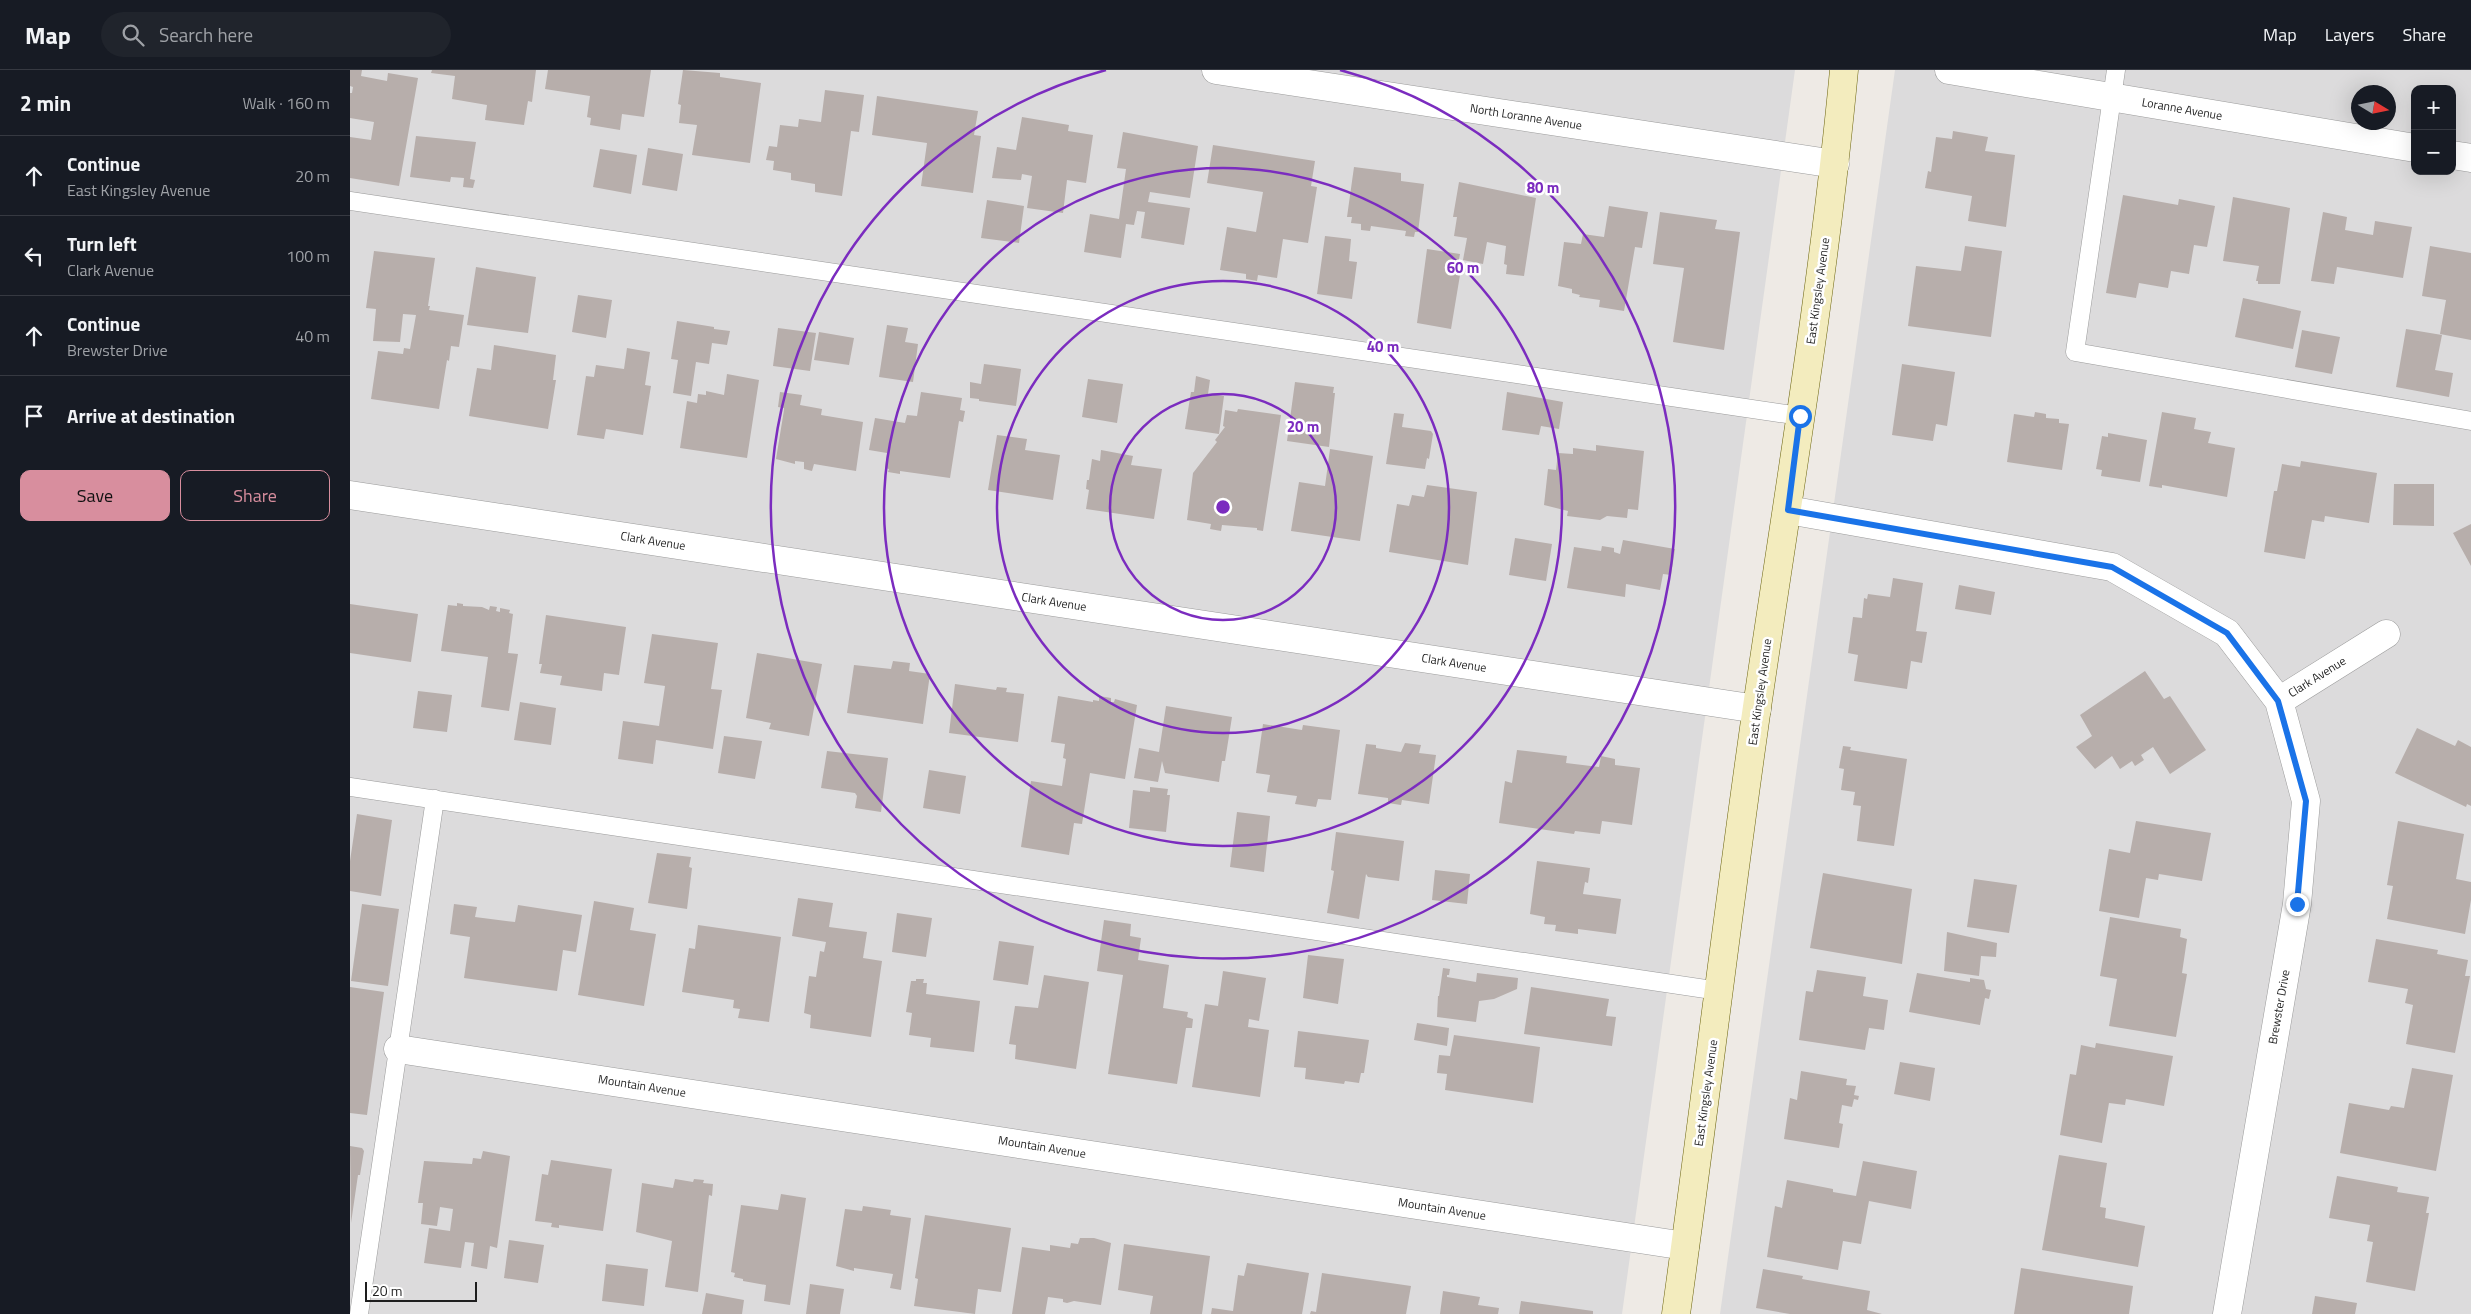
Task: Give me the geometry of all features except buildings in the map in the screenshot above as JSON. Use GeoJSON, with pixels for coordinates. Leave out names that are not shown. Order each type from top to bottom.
{"type":"FeatureCollection","features":[{"type":"Feature","properties":{"kind":"street","name":"North Loranne Avenue"},"geometry":{"type":"LineString","coordinates":[[1216,70],[1835,164]]}},
{"type":"Feature","properties":{"kind":"street","name":"East Kingsley Avenue"},"geometry":{"type":"LineString","coordinates":[[1676,1314],[1757,709],[1788,510],[1835,164],[1844,70]]}},
{"type":"Feature","properties":{"kind":"street","name":"Loranne Avenue"},"geometry":{"type":"LineString","coordinates":[[1949,70],[2411,147]]}},
{"type":"Feature","properties":{"kind":"street"},"geometry":{"type":"LineString","coordinates":[[2456,156],[2471,158]]}},
{"type":"Feature","properties":{"kind":"street","name":"Clark Avenue"},"geometry":{"type":"LineString","coordinates":[[350,495],[1757,709]]}},
{"type":"Feature","properties":{"kind":"street","name":"Clark Avenue"},"geometry":{"type":"LineString","coordinates":[[1788,510],[2112,567],[2227,633],[2278,701],[2386,634]]}},
{"type":"Feature","properties":{"kind":"street","name":"Brewster Drive"},"geometry":{"type":"LineString","coordinates":[[2227,1314],[2297,904],[2306,801],[2278,701]]}},
{"type":"Feature","properties":{"kind":"street","name":"Mountain Avenue"},"geometry":{"type":"LineString","coordinates":[[398,1049],[1685,1246]]}},
{"type":"Feature","properties":{"kind":"lane"},"geometry":{"type":"LineString","coordinates":[[2116,70],[2075,352],[2471,421]]}},
{"type":"Feature","properties":{"kind":"lane"},"geometry":{"type":"LineString","coordinates":[[350,201],[1800,416]]}},
{"type":"Feature","properties":{"kind":"lane"},"geometry":{"type":"LineString","coordinates":[[350,787],[1720,991]]}},
{"type":"Feature","properties":{"kind":"lane"},"geometry":{"type":"LineString","coordinates":[[359,1314],[435,799]]}},
{"type":"Feature","properties":{"kind":"shaded area"},"geometry":{"type":"Polygon","coordinates":[[[350,70],[1795,70],[1622,1314],[350,1314],[350,70]]]}},
{"type":"Feature","properties":{"kind":"shaded area"},"geometry":{"type":"Polygon","coordinates":[[[1895,70],[2471,70],[2471,1314],[1720,1314],[1895,70]]]}},
{"type":"Feature","properties":{"kind":"route"},"geometry":{"type":"LineString","coordinates":[[1800,416],[1788,510],[2112,567],[2227,633],[2278,701],[2306,801],[2297,904]]}}]}
